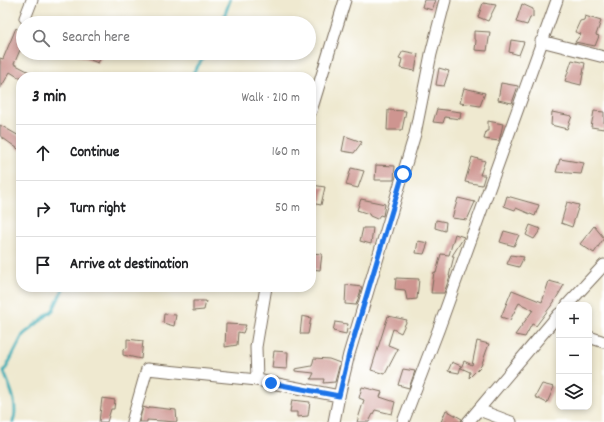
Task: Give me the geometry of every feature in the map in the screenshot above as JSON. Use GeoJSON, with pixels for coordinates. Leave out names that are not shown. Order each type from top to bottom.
{"type":"FeatureCollection","features":[{"type":"Feature","properties":{"kind":"street"},"geometry":{"type":"LineString","coordinates":[[26,16],[32,0]]}},
{"type":"Feature","properties":{"kind":"street"},"geometry":{"type":"LineString","coordinates":[[316,95],[345,0]]}},
{"type":"Feature","properties":{"kind":"street"},"geometry":{"type":"LineString","coordinates":[[334,422],[349,354],[415,134],[430,54],[445,0]]}},
{"type":"Feature","properties":{"kind":"street"},"geometry":{"type":"LineString","coordinates":[[404,422],[556,0]]}},
{"type":"Feature","properties":{"kind":"street"},"geometry":{"type":"LineString","coordinates":[[541,41],[604,57]]}},
{"type":"Feature","properties":{"kind":"street"},"geometry":{"type":"LineString","coordinates":[[570,302],[604,265]]}},
{"type":"Feature","properties":{"kind":"street"},"geometry":{"type":"LineString","coordinates":[[257,380],[256,347],[265,292]]}},
{"type":"Feature","properties":{"kind":"street"},"geometry":{"type":"LineString","coordinates":[[468,422],[556,321]]}},
{"type":"Feature","properties":{"kind":"street"},"geometry":{"type":"LineString","coordinates":[[592,338],[604,342]]}},
{"type":"Feature","properties":{"kind":"street"},"geometry":{"type":"LineString","coordinates":[[132,422],[147,369],[257,380],[339,396]]}},
{"type":"Feature","properties":{"kind":"street"},"geometry":{"type":"LineString","coordinates":[[479,410],[511,422]]}},
{"type":"Feature","properties":{"kind":"building"},"geometry":{"type":"Polygon","coordinates":[[[424,0],[436,0],[432,10],[422,7],[424,0]]]}},
{"type":"Feature","properties":{"kind":"building"},"geometry":{"type":"Polygon","coordinates":[[[483,3],[496,5],[488,21],[478,17],[483,3]]]}},
{"type":"Feature","properties":{"kind":"building"},"geometry":{"type":"Polygon","coordinates":[[[522,4],[533,9],[533,17],[530,18],[527,25],[516,22],[522,4]]]}},
{"type":"Feature","properties":{"kind":"building"},"geometry":{"type":"Polygon","coordinates":[[[585,16],[601,21],[596,35],[599,36],[595,46],[575,42],[581,34],[575,32],[580,21],[584,20],[585,16]]]}},
{"type":"Feature","properties":{"kind":"building"},"geometry":{"type":"Polygon","coordinates":[[[16,28],[16,59],[14,64],[29,72],[16,72],[16,76],[10,72],[0,89],[0,58],[3,59],[16,28]]]}},
{"type":"Feature","properties":{"kind":"building"},"geometry":{"type":"Polygon","coordinates":[[[474,31],[490,32],[487,51],[475,50],[476,40],[474,39],[474,31]]]}},
{"type":"Feature","properties":{"kind":"building"},"geometry":{"type":"Polygon","coordinates":[[[511,40],[524,42],[519,55],[509,52],[511,40]]]}},
{"type":"Feature","properties":{"kind":"building"},"geometry":{"type":"Polygon","coordinates":[[[403,51],[418,54],[415,71],[400,68],[402,59],[399,58],[403,51]]]}},
{"type":"Feature","properties":{"kind":"building"},"geometry":{"type":"Polygon","coordinates":[[[90,60],[100,60],[98,63],[90,60]]]}},
{"type":"Feature","properties":{"kind":"building"},"geometry":{"type":"Polygon","coordinates":[[[572,60],[585,63],[581,85],[565,81],[572,60]]]}},
{"type":"Feature","properties":{"kind":"building"},"geometry":{"type":"Polygon","coordinates":[[[439,68],[449,71],[444,86],[436,85],[439,68]]]}},
{"type":"Feature","properties":{"kind":"building"},"geometry":{"type":"Polygon","coordinates":[[[501,83],[518,86],[512,103],[498,100],[501,83]]]}},
{"type":"Feature","properties":{"kind":"building"},"geometry":{"type":"Polygon","coordinates":[[[464,88],[485,93],[480,106],[460,103],[464,88]]]}},
{"type":"Feature","properties":{"kind":"building"},"geometry":{"type":"Polygon","coordinates":[[[437,109],[461,112],[460,119],[445,117],[443,123],[433,122],[437,109]]]}},
{"type":"Feature","properties":{"kind":"building"},"geometry":{"type":"Polygon","coordinates":[[[388,110],[406,111],[402,130],[387,130],[388,110]]]}},
{"type":"Feature","properties":{"kind":"building"},"geometry":{"type":"Polygon","coordinates":[[[594,111],[604,112],[604,129],[591,127],[594,111]]]}},
{"type":"Feature","properties":{"kind":"building"},"geometry":{"type":"Polygon","coordinates":[[[552,112],[572,116],[567,129],[551,125],[552,112]]]}},
{"type":"Feature","properties":{"kind":"building"},"geometry":{"type":"Polygon","coordinates":[[[488,121],[503,124],[499,141],[484,139],[486,131],[488,131],[488,121]]]}},
{"type":"Feature","properties":{"kind":"building"},"geometry":{"type":"Polygon","coordinates":[[[0,125],[16,134],[16,147],[0,136],[0,125]]]}},
{"type":"Feature","properties":{"kind":"building"},"geometry":{"type":"Polygon","coordinates":[[[345,136],[362,142],[354,153],[342,151],[345,136]]]}},
{"type":"Feature","properties":{"kind":"building"},"geometry":{"type":"Polygon","coordinates":[[[472,157],[485,161],[480,175],[485,175],[482,185],[465,182],[472,157]]]}},
{"type":"Feature","properties":{"kind":"building"},"geometry":{"type":"Polygon","coordinates":[[[560,159],[584,163],[581,174],[556,172],[560,159]]]}},
{"type":"Feature","properties":{"kind":"building"},"geometry":{"type":"Polygon","coordinates":[[[376,165],[395,166],[394,180],[375,180],[376,165]]]}},
{"type":"Feature","properties":{"kind":"building"},"geometry":{"type":"Polygon","coordinates":[[[351,168],[364,171],[358,188],[346,185],[351,168]]]}},
{"type":"Feature","properties":{"kind":"building"},"geometry":{"type":"Polygon","coordinates":[[[316,186],[325,187],[321,205],[316,204],[316,186]]]}},
{"type":"Feature","properties":{"kind":"building"},"geometry":{"type":"Polygon","coordinates":[[[507,196],[539,205],[535,216],[516,208],[515,210],[504,206],[507,196]]]}},
{"type":"Feature","properties":{"kind":"building"},"geometry":{"type":"Polygon","coordinates":[[[458,198],[475,202],[467,220],[452,218],[458,198]]]}},
{"type":"Feature","properties":{"kind":"building"},"geometry":{"type":"Polygon","coordinates":[[[361,199],[385,204],[383,216],[380,215],[377,219],[369,214],[357,210],[361,199]]]}},
{"type":"Feature","properties":{"kind":"building"},"geometry":{"type":"Polygon","coordinates":[[[567,202],[579,205],[572,227],[561,223],[567,202]]]}},
{"type":"Feature","properties":{"kind":"building"},"geometry":{"type":"Polygon","coordinates":[[[436,220],[446,222],[445,231],[435,228],[436,220]]]}},
{"type":"Feature","properties":{"kind":"building"},"geometry":{"type":"Polygon","coordinates":[[[530,225],[541,229],[534,239],[526,235],[530,225]]]}},
{"type":"Feature","properties":{"kind":"building"},"geometry":{"type":"Polygon","coordinates":[[[594,226],[604,238],[594,253],[580,244],[594,226]]]}},
{"type":"Feature","properties":{"kind":"building"},"geometry":{"type":"Polygon","coordinates":[[[363,228],[373,228],[371,244],[360,241],[363,228]]]}},
{"type":"Feature","properties":{"kind":"building"},"geometry":{"type":"Polygon","coordinates":[[[504,231],[519,235],[514,246],[500,242],[504,231]]]}},
{"type":"Feature","properties":{"kind":"building"},"geometry":{"type":"Polygon","coordinates":[[[455,234],[464,237],[452,256],[454,256],[450,276],[444,293],[431,293],[434,272],[436,273],[441,254],[449,255],[455,234]]]}},
{"type":"Feature","properties":{"kind":"building"},"geometry":{"type":"Polygon","coordinates":[[[418,241],[428,243],[424,254],[416,253],[418,241]]]}},
{"type":"Feature","properties":{"kind":"building"},"geometry":{"type":"Polygon","coordinates":[[[316,253],[322,254],[320,270],[316,270],[316,253]]]}},
{"type":"Feature","properties":{"kind":"building"},"geometry":{"type":"Polygon","coordinates":[[[511,255],[524,257],[519,267],[507,264],[511,255]]]}},
{"type":"Feature","properties":{"kind":"building"},"geometry":{"type":"Polygon","coordinates":[[[396,278],[419,279],[417,299],[407,300],[405,290],[395,289],[396,278]]]}},
{"type":"Feature","properties":{"kind":"building"},"geometry":{"type":"Polygon","coordinates":[[[549,281],[564,285],[554,302],[536,326],[532,324],[525,337],[515,335],[533,310],[519,303],[510,320],[501,317],[512,290],[542,302],[549,281]]]}},
{"type":"Feature","properties":{"kind":"building"},"geometry":{"type":"Polygon","coordinates":[[[346,285],[362,287],[356,305],[345,304],[346,285]]]}},
{"type":"Feature","properties":{"kind":"building"},"geometry":{"type":"Polygon","coordinates":[[[193,301],[206,301],[204,310],[193,311],[193,301]]]}},
{"type":"Feature","properties":{"kind":"building"},"geometry":{"type":"Polygon","coordinates":[[[164,314],[176,315],[174,326],[163,323],[164,314]]]}},
{"type":"Feature","properties":{"kind":"building"},"geometry":{"type":"Polygon","coordinates":[[[302,316],[311,318],[308,334],[300,334],[302,316]]]}},
{"type":"Feature","properties":{"kind":"building"},"geometry":{"type":"Polygon","coordinates":[[[388,316],[407,320],[401,333],[393,329],[388,345],[398,349],[385,374],[371,370],[388,316]]]}},
{"type":"Feature","properties":{"kind":"building"},"geometry":{"type":"Polygon","coordinates":[[[335,322],[348,324],[346,334],[333,331],[335,322]]]}},
{"type":"Feature","properties":{"kind":"building"},"geometry":{"type":"Polygon","coordinates":[[[226,324],[246,325],[243,333],[238,332],[237,345],[225,347],[226,324]]]}},
{"type":"Feature","properties":{"kind":"building"},"geometry":{"type":"Polygon","coordinates":[[[127,339],[143,341],[141,359],[123,355],[123,349],[127,348],[127,339]]]}},
{"type":"Feature","properties":{"kind":"building"},"geometry":{"type":"Polygon","coordinates":[[[477,341],[489,344],[481,366],[469,378],[470,372],[461,368],[464,361],[472,365],[477,341]]]}},
{"type":"Feature","properties":{"kind":"building"},"geometry":{"type":"Polygon","coordinates":[[[274,351],[288,352],[287,369],[272,368],[274,351]]]}},
{"type":"Feature","properties":{"kind":"building"},"geometry":{"type":"Polygon","coordinates":[[[314,358],[329,359],[340,363],[335,382],[323,383],[324,379],[311,379],[314,373],[295,371],[295,369],[312,366],[314,358]]]}},
{"type":"Feature","properties":{"kind":"building"},"geometry":{"type":"Polygon","coordinates":[[[452,362],[461,366],[459,373],[448,371],[452,362]]]}},
{"type":"Feature","properties":{"kind":"building"},"geometry":{"type":"Polygon","coordinates":[[[403,369],[415,371],[409,388],[398,385],[403,369]]]}},
{"type":"Feature","properties":{"kind":"building"},"geometry":{"type":"Polygon","coordinates":[[[542,384],[554,387],[547,403],[535,397],[542,384]]]}},
{"type":"Feature","properties":{"kind":"building"},"geometry":{"type":"Polygon","coordinates":[[[362,387],[382,392],[380,397],[395,402],[392,414],[375,410],[369,422],[357,422],[364,400],[359,398],[362,387]]]}},
{"type":"Feature","properties":{"kind":"building"},"geometry":{"type":"Polygon","coordinates":[[[102,398],[115,400],[114,409],[111,409],[107,422],[99,422],[102,398]]]}},
{"type":"Feature","properties":{"kind":"building"},"geometry":{"type":"Polygon","coordinates":[[[292,400],[310,402],[308,416],[297,417],[297,412],[290,412],[292,400]]]}},
{"type":"Feature","properties":{"kind":"building"},"geometry":{"type":"Polygon","coordinates":[[[143,407],[149,409],[150,407],[176,410],[177,422],[147,420],[147,422],[139,422],[143,407]]]}},
{"type":"Feature","properties":{"kind":"building"},"geometry":{"type":"Polygon","coordinates":[[[446,410],[462,419],[461,422],[441,422],[446,410]]]}},
{"type":"Feature","properties":{"kind":"waterway"},"geometry":{"type":"LineString","coordinates":[[224,16],[230,0]]}},
{"type":"Feature","properties":{"kind":"waterway"},"geometry":{"type":"LineString","coordinates":[[194,72],[202,60]]}},
{"type":"Feature","properties":{"kind":"waterway"},"geometry":{"type":"LineString","coordinates":[[13,422],[15,416],[14,403],[4,372],[23,335],[53,310],[62,292]]}},
{"type":"Feature","properties":{"kind":"route"},"geometry":{"type":"LineString","coordinates":[[271,383],[339,396],[349,354],[394,209],[403,174]]}}]}
